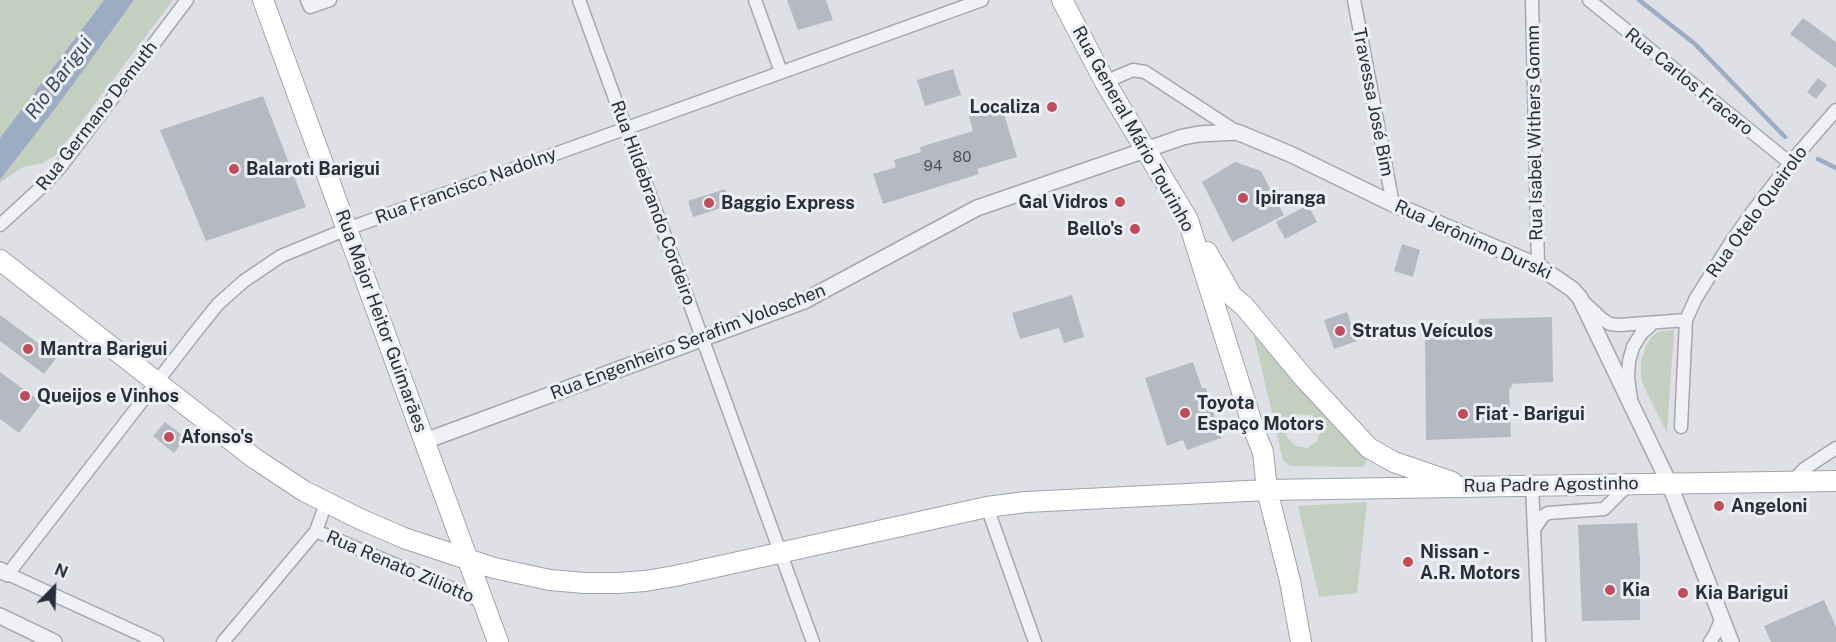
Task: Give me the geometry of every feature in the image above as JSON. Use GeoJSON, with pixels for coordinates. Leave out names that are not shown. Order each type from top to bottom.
{"type":"FeatureCollection","features":[{"type":"Feature","properties":{"kind":"main road","name":"Rua Major Heitor Guimarães"},"geometry":{"type":"LineString","coordinates":[[263,0],[498,642]]}},
{"type":"Feature","properties":{"kind":"main road","name":"Rua General Mário Tourinho"},"geometry":{"type":"LineString","coordinates":[[1062,0],[1105,82],[1188,220],[1263,452],[1267,490],[1290,581],[1301,642]]}},
{"type":"Feature","properties":{"kind":"main road"},"geometry":{"type":"LineString","coordinates":[[1188,220],[1232,296],[1244,306],[1369,448],[1394,462],[1466,487]]}},
{"type":"Feature","properties":{"kind":"main road","name":"Rua Padre Agostinho"},"geometry":{"type":"LineString","coordinates":[[0,260],[276,474],[326,503],[404,537],[468,560],[550,580],[618,583],[675,576],[987,507],[1026,502],[1267,490],[1836,481]]}},
{"type":"Feature","properties":{"kind":"main road"},"geometry":{"type":"LineString","coordinates":[[1232,296],[1232,321],[1253,388],[1265,442],[1263,452]]}},
{"type":"Feature","properties":{"kind":"street","name":"Rua Germano Demuth"},"geometry":{"type":"LineString","coordinates":[[0,225],[46,183],[62,165],[187,0]]}},
{"type":"Feature","properties":{"kind":"street"},"geometry":{"type":"LineString","coordinates":[[307,0],[310,7],[330,0]]}},
{"type":"Feature","properties":{"kind":"street","name":"Rua Hildebrando Cordeiro"},"geometry":{"type":"LineString","coordinates":[[579,0],[813,642]]}},
{"type":"Feature","properties":{"kind":"street"},"geometry":{"type":"LineString","coordinates":[[755,0],[781,72]]}},
{"type":"Feature","properties":{"kind":"street","name":"Rua Francisco Nadolny"},"geometry":{"type":"LineString","coordinates":[[4,572],[218,304],[244,281],[281,256],[347,229],[982,0]]}},
{"type":"Feature","properties":{"kind":"street","name":"Travessa José Bim"},"geometry":{"type":"LineString","coordinates":[[1354,0],[1393,204]]}},
{"type":"Feature","properties":{"kind":"street","name":"Rua Isabel Withers Gomm"},"geometry":{"type":"LineString","coordinates":[[1532,0],[1538,266]]}},
{"type":"Feature","properties":{"kind":"street","name":"Rua Carlos Fracaro"},"geometry":{"type":"LineString","coordinates":[[1589,0],[1790,164]]}},
{"type":"Feature","properties":{"kind":"street"},"geometry":{"type":"LineString","coordinates":[[1105,82],[1133,70],[1144,72],[1237,132]]}},
{"type":"Feature","properties":{"kind":"street","name":"Rua Otelo Queirolo"},"geometry":{"type":"LineString","coordinates":[[1681,427],[1686,320],[1710,275],[1733,239],[1790,164],[1836,110]]}},
{"type":"Feature","properties":{"kind":"street","name":"Rua Jerônimo Durski"},"geometry":{"type":"LineString","coordinates":[[1145,149],[1191,135],[1237,132],[1290,154],[1393,204],[1538,266],[1572,289],[1580,298],[1669,483],[1731,642]]}},
{"type":"Feature","properties":{"kind":"street","name":"Rua Engenheiro Serafim Voloschen"},"geometry":{"type":"LineString","coordinates":[[425,441],[779,311],[825,291],[977,208],[1145,149]]}},
{"type":"Feature","properties":{"kind":"street"},"geometry":{"type":"LineString","coordinates":[[1580,298],[1610,324],[1686,320]]}},
{"type":"Feature","properties":{"kind":"street"},"geometry":{"type":"LineString","coordinates":[[1632,409],[1628,377],[1629,361],[1633,347],[1641,334],[1653,323]]}},
{"type":"Feature","properties":{"kind":"street"},"geometry":{"type":"LineString","coordinates":[[1793,482],[1804,469],[1836,447]]}},
{"type":"Feature","properties":{"kind":"street"},"geometry":{"type":"LineString","coordinates":[[1535,528],[1543,516],[1548,513],[1604,509],[1629,484]]}},
{"type":"Feature","properties":{"kind":"street"},"geometry":{"type":"LineString","coordinates":[[1532,486],[1539,642]]}},
{"type":"Feature","properties":{"kind":"street"},"geometry":{"type":"LineString","coordinates":[[223,642],[316,531],[326,503]]}},
{"type":"Feature","properties":{"kind":"street"},"geometry":{"type":"LineString","coordinates":[[987,507],[1035,642]]}},
{"type":"Feature","properties":{"kind":"street","name":"Rua Renato Ziliotto"},"geometry":{"type":"LineString","coordinates":[[316,531],[483,602]]}},
{"type":"Feature","properties":{"kind":"street"},"geometry":{"type":"LineString","coordinates":[[4,572],[157,642]]}},
{"type":"Feature","properties":{"kind":"street"},"geometry":{"type":"LineString","coordinates":[[0,616],[54,642]]}},
{"type":"Feature","properties":{"kind":"street"},"geometry":{"type":"LineString","coordinates":[[1710,642],[1722,618]]}},
{"type":"Feature","properties":{"kind":"green space"},"geometry":{"type":"Polygon","coordinates":[[[0,0],[104,0],[0,138],[0,0]]]}},
{"type":"Feature","properties":{"kind":"green space"},"geometry":{"type":"Polygon","coordinates":[[[134,0],[173,0],[57,154],[43,163],[23,167],[0,183],[0,180],[134,0]]]}},
{"type":"Feature","properties":{"kind":"green space"},"geometry":{"type":"Polygon","coordinates":[[[1674,330],[1667,433],[1644,387],[1641,362],[1652,336],[1661,331],[1674,330]]]}},
{"type":"Feature","properties":{"kind":"green space"},"geometry":{"type":"Polygon","coordinates":[[[1253,332],[1367,459],[1364,467],[1290,466],[1283,460],[1253,332]],[[1300,414],[1291,419],[1286,428],[1288,439],[1296,446],[1307,448],[1317,441],[1321,429],[1311,415],[1300,414]]]}},
{"type":"Feature","properties":{"kind":"green space"},"geometry":{"type":"Polygon","coordinates":[[[1367,502],[1357,593],[1319,597],[1298,506],[1367,502]]]}},
{"type":"Feature","properties":{"kind":"water","name":"Rio Barigui"},"geometry":{"type":"Polygon","coordinates":[[[104,0],[134,0],[0,180],[0,138],[104,0]]]}},
{"type":"Feature","properties":{"kind":"building"},"geometry":{"type":"Polygon","coordinates":[[[787,0],[826,0],[833,20],[798,30],[787,0]]]}},
{"type":"Feature","properties":{"kind":"building"},"geometry":{"type":"Polygon","coordinates":[[[1803,18],[1836,42],[1836,68],[1790,34],[1803,18]]]}},
{"type":"Feature","properties":{"kind":"building"},"geometry":{"type":"Polygon","coordinates":[[[953,69],[961,95],[925,106],[917,80],[953,69]]]}},
{"type":"Feature","properties":{"kind":"building"},"geometry":{"type":"Polygon","coordinates":[[[1818,78],[1827,85],[1816,99],[1807,92],[1818,78]]]}},
{"type":"Feature","properties":{"kind":"building","name":"Balaroti Barigui"},"geometry":{"type":"Polygon","coordinates":[[[263,96],[306,207],[206,241],[160,130],[263,96]]]}},
{"type":"Feature","properties":{"kind":"building"},"geometry":{"type":"Polygon","coordinates":[[[1001,104],[1017,157],[977,169],[979,174],[883,204],[873,174],[896,167],[894,160],[921,152],[920,147],[973,131],[968,113],[1001,104]]]}},
{"type":"Feature","properties":{"kind":"building","name":"Ipiranga"},"geometry":{"type":"Polygon","coordinates":[[[1235,162],[1261,171],[1284,215],[1232,242],[1202,182],[1235,162]]]}},
{"type":"Feature","properties":{"kind":"building","name":"Baggio Express"},"geometry":{"type":"Polygon","coordinates":[[[725,189],[730,205],[693,217],[688,201],[725,189]]]}},
{"type":"Feature","properties":{"kind":"building"},"geometry":{"type":"Polygon","coordinates":[[[1308,205],[1317,222],[1285,239],[1276,222],[1308,205]]]}},
{"type":"Feature","properties":{"kind":"building"},"geometry":{"type":"Polygon","coordinates":[[[1402,244],[1420,250],[1413,277],[1394,271],[1402,244]]]}},
{"type":"Feature","properties":{"kind":"building"},"geometry":{"type":"Polygon","coordinates":[[[1072,295],[1084,337],[1064,343],[1059,328],[1020,339],[1012,313],[1072,295]]]}},
{"type":"Feature","properties":{"kind":"building","name":"Stratus Veículos"},"geometry":{"type":"Polygon","coordinates":[[[1347,312],[1357,341],[1334,349],[1324,320],[1347,312]]]}},
{"type":"Feature","properties":{"kind":"building","name":"Mantra Barigui"},"geometry":{"type":"Polygon","coordinates":[[[0,315],[57,357],[44,374],[0,341],[0,315]]]}},
{"type":"Feature","properties":{"kind":"building"},"geometry":{"type":"Polygon","coordinates":[[[1552,317],[1553,382],[1512,384],[1509,389],[1511,437],[1426,440],[1425,335],[1479,330],[1479,319],[1552,317]]]}},
{"type":"Feature","properties":{"kind":"building","name":"Toyota Espaço Motors"},"geometry":{"type":"Polygon","coordinates":[[[1193,362],[1202,388],[1206,388],[1221,438],[1187,450],[1183,440],[1167,446],[1145,378],[1193,362]]]}},
{"type":"Feature","properties":{"kind":"building"},"geometry":{"type":"Polygon","coordinates":[[[0,372],[42,403],[19,433],[0,419],[0,372]]]}},
{"type":"Feature","properties":{"kind":"building","name":"Afonso's"},"geometry":{"type":"Polygon","coordinates":[[[165,422],[186,438],[174,453],[153,436],[165,422]]]}},
{"type":"Feature","properties":{"kind":"building","name":"Kia"},"geometry":{"type":"Polygon","coordinates":[[[1637,523],[1640,560],[1640,620],[1582,621],[1578,525],[1637,523]]]}},
{"type":"Feature","properties":{"kind":"building"},"geometry":{"type":"Polygon","coordinates":[[[1824,600],[1836,627],[1836,642],[1771,642],[1764,626],[1824,600]]]}},
{"type":"Feature","properties":{"kind":"waterway"},"geometry":{"type":"LineString","coordinates":[[1639,0],[1695,44],[1785,137]]}},
{"type":"Feature","properties":{"kind":"waterway"},"geometry":{"type":"LineString","coordinates":[[1818,159],[1836,168]]}},
{"type":"Feature","properties":{"kind":"place","name":"Localiza"},"geometry":{"type":"Point","coordinates":[1052,107]}},
{"type":"Feature","properties":{"kind":"place","name":"Balaroti Barigui"},"geometry":{"type":"Point","coordinates":[234,169]}},
{"type":"Feature","properties":{"kind":"place","name":"Ipiranga"},"geometry":{"type":"Point","coordinates":[1243,198]}},
{"type":"Feature","properties":{"kind":"place","name":"Gal Vidros"},"geometry":{"type":"Point","coordinates":[1120,202]}},
{"type":"Feature","properties":{"kind":"place","name":"Baggio Express"},"geometry":{"type":"Point","coordinates":[709,203]}},
{"type":"Feature","properties":{"kind":"place","name":"Bello's"},"geometry":{"type":"Point","coordinates":[1135,229]}},
{"type":"Feature","properties":{"kind":"place","name":"Stratus Veículos"},"geometry":{"type":"Point","coordinates":[1340,331]}},
{"type":"Feature","properties":{"kind":"place","name":"Mantra Barigui"},"geometry":{"type":"Point","coordinates":[28,349]}},
{"type":"Feature","properties":{"kind":"place","name":"Queijos e Vinhos"},"geometry":{"type":"Point","coordinates":[25,396]}},
{"type":"Feature","properties":{"kind":"place","name":"Toyota Espaço Motors"},"geometry":{"type":"Point","coordinates":[1185,413]}},
{"type":"Feature","properties":{"kind":"place","name":"Fiat - Barigui"},"geometry":{"type":"Point","coordinates":[1463,414]}},
{"type":"Feature","properties":{"kind":"place","name":"Afonso's"},"geometry":{"type":"Point","coordinates":[169,437]}},
{"type":"Feature","properties":{"kind":"place","name":"Angeloni"},"geometry":{"type":"Point","coordinates":[1719,506]}},
{"type":"Feature","properties":{"kind":"place","name":"Nissan - A.R. Motors"},"geometry":{"type":"Point","coordinates":[1408,562]}},
{"type":"Feature","properties":{"kind":"place","name":"Kia"},"geometry":{"type":"Point","coordinates":[1610,590]}},
{"type":"Feature","properties":{"kind":"place","name":"Kia Barigui"},"geometry":{"type":"Point","coordinates":[1683,593]}}]}
